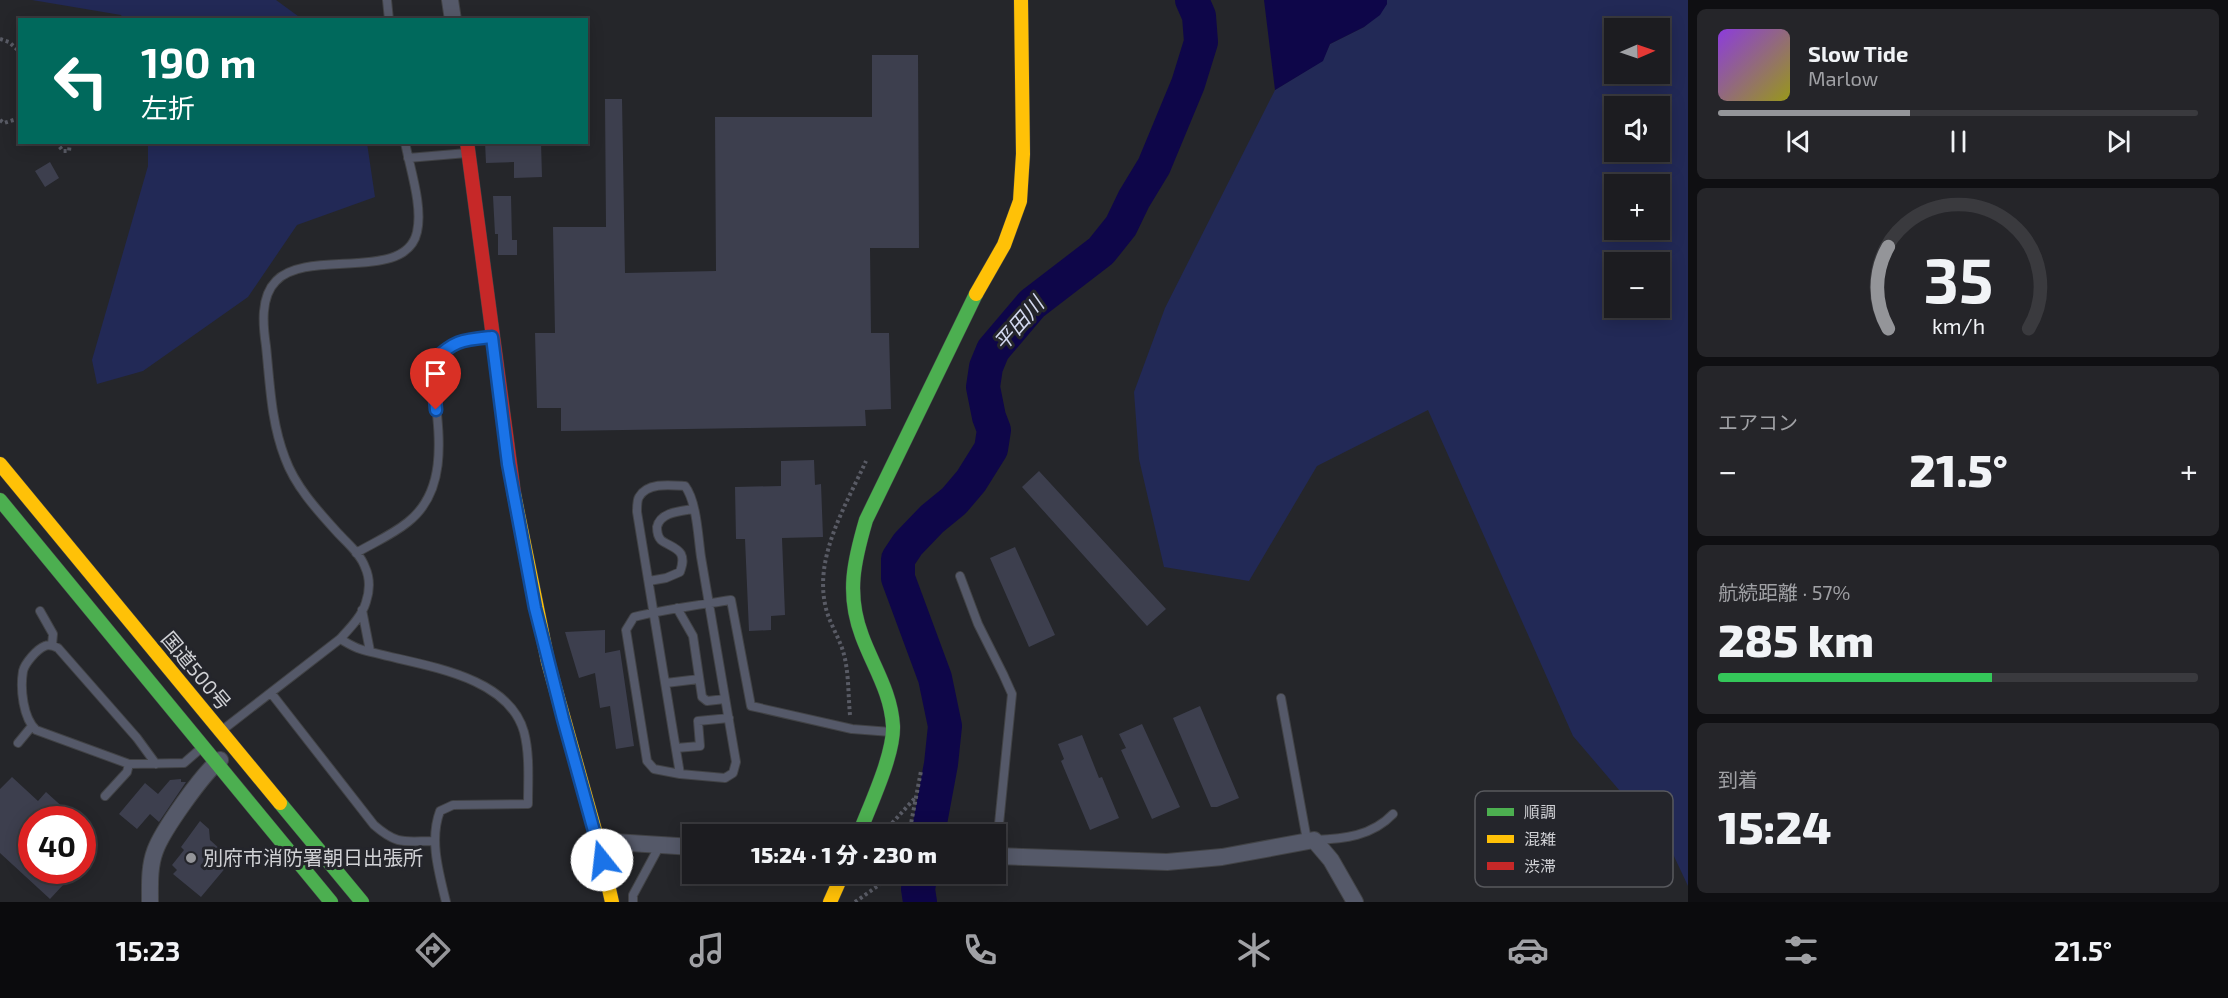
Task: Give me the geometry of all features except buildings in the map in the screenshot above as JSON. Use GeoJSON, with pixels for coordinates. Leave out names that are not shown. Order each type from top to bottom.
{"type":"FeatureCollection","features":[{"type":"Feature","properties":{"kind":"main road"},"geometry":{"type":"LineString","coordinates":[[863,824],[882,776],[893,732],[888,694],[865,644],[856,617],[852,577],[866,520],[945,354],[984,277],[1004,245],[1020,201],[1023,154],[1021,0]]}},
{"type":"Feature","properties":{"kind":"main road"},"geometry":{"type":"LineString","coordinates":[[468,148],[508,464],[535,608],[568,738],[598,841],[612,902]]}},
{"type":"Feature","properties":{"kind":"main road","name":"国道500号"},"geometry":{"type":"LineString","coordinates":[[0,464],[211,739],[216,763],[331,902]]}},
{"type":"Feature","properties":{"kind":"main road","name":"国道500号"},"geometry":{"type":"LineString","coordinates":[[0,500],[211,739],[234,748],[362,902]]}},
{"type":"Feature","properties":{"kind":"main road"},"geometry":{"type":"LineString","coordinates":[[830,902],[838,884]]}},
{"type":"Feature","properties":{"kind":"street"},"geometry":{"type":"LineString","coordinates":[[450,0],[453,18]]}},
{"type":"Feature","properties":{"kind":"street"},"geometry":{"type":"LineString","coordinates":[[150,902],[154,853],[160,839],[204,775],[234,748]]}},
{"type":"Feature","properties":{"kind":"street"},"geometry":{"type":"LineString","coordinates":[[1006,857],[1110,862],[1167,862],[1222,857],[1310,840],[1331,860],[1355,902]]}},
{"type":"Feature","properties":{"kind":"street"},"geometry":{"type":"LineString","coordinates":[[598,841],[682,846]]}},
{"type":"Feature","properties":{"kind":"lane"},"geometry":{"type":"LineString","coordinates":[[387,0],[389,18]]}},
{"type":"Feature","properties":{"kind":"lane"},"geometry":{"type":"LineString","coordinates":[[156,764],[137,738],[58,648],[52,645],[44,646],[35,654],[23,672],[25,710],[36,730],[129,764],[156,764],[184,763],[211,739],[340,639],[356,621],[366,604],[370,585],[365,566],[300,486],[285,459],[273,421],[264,332],[265,303],[275,281],[294,269],[396,257],[411,246],[417,232],[418,210],[405,144]]}},
{"type":"Feature","properties":{"kind":"lane"},"geometry":{"type":"LineString","coordinates":[[408,158],[468,148]]}},
{"type":"Feature","properties":{"kind":"lane"},"geometry":{"type":"LineString","coordinates":[[356,553],[409,522],[424,505],[438,471],[440,440],[432,362],[446,347],[463,340],[492,337]]}},
{"type":"Feature","properties":{"kind":"lane"},"geometry":{"type":"LineString","coordinates":[[680,774],[655,612],[637,512],[639,497],[649,488],[670,485],[685,486],[690,493],[709,603],[725,699],[729,718],[736,762],[733,773],[725,778],[680,774],[654,769],[647,761],[626,630],[634,617],[655,612],[709,603],[731,600],[751,706],[852,729],[893,732]]}},
{"type":"Feature","properties":{"kind":"lane"},"geometry":{"type":"LineString","coordinates":[[649,580],[666,578],[680,572],[683,563],[682,554],[657,535],[657,526],[662,518],[668,515],[693,509]]}},
{"type":"Feature","properties":{"kind":"lane"},"geometry":{"type":"LineString","coordinates":[[960,576],[978,624],[1012,694],[999,824]]}},
{"type":"Feature","properties":{"kind":"lane"},"geometry":{"type":"LineString","coordinates":[[677,608],[693,636],[702,697],[707,701],[725,699]]}},
{"type":"Feature","properties":{"kind":"lane"},"geometry":{"type":"LineString","coordinates":[[362,610],[370,651]]}},
{"type":"Feature","properties":{"kind":"lane"},"geometry":{"type":"LineString","coordinates":[[40,611],[53,634],[52,645]]}},
{"type":"Feature","properties":{"kind":"lane"},"geometry":{"type":"LineString","coordinates":[[340,639],[359,649],[467,678],[498,694],[516,711],[524,732],[527,754],[528,804],[453,805],[440,811],[435,825],[435,841],[446,902]]}},
{"type":"Feature","properties":{"kind":"lane"},"geometry":{"type":"LineString","coordinates":[[666,682],[699,679]]}},
{"type":"Feature","properties":{"kind":"lane"},"geometry":{"type":"LineString","coordinates":[[271,693],[374,825],[389,838],[401,842],[435,841]]}},
{"type":"Feature","properties":{"kind":"lane"},"geometry":{"type":"LineString","coordinates":[[1281,698],[1310,840],[1357,836],[1374,830],[1394,814]]}},
{"type":"Feature","properties":{"kind":"lane"},"geometry":{"type":"LineString","coordinates":[[676,748],[700,746],[698,721],[729,718]]}},
{"type":"Feature","properties":{"kind":"lane"},"geometry":{"type":"LineString","coordinates":[[18,743],[32,726]]}},
{"type":"Feature","properties":{"kind":"lane"},"geometry":{"type":"LineString","coordinates":[[105,796],[127,772],[129,764]]}},
{"type":"Feature","properties":{"kind":"lane"},"geometry":{"type":"LineString","coordinates":[[633,902],[633,895],[660,845]]}},
{"type":"Feature","properties":{"kind":"path"},"geometry":{"type":"LineString","coordinates":[[0,39],[9,42],[18,50]]}},
{"type":"Feature","properties":{"kind":"path"},"geometry":{"type":"LineString","coordinates":[[0,120],[4,123],[18,119]]}},
{"type":"Feature","properties":{"kind":"path"},"geometry":{"type":"LineString","coordinates":[[58,144],[63,151],[69,151],[70,144]]}},
{"type":"Feature","properties":{"kind":"path"},"geometry":{"type":"LineString","coordinates":[[911,824],[921,771]]}},
{"type":"Feature","properties":{"kind":"path"},"geometry":{"type":"LineString","coordinates":[[891,824],[916,798]]}},
{"type":"Feature","properties":{"kind":"path"},"geometry":{"type":"LineString","coordinates":[[855,902],[882,884]]}},
{"type":"Feature","properties":{"kind":"shaded area"},"geometry":{"type":"Polygon","coordinates":[[[32,0],[276,0],[301,18],[122,18],[121,15],[32,0]]]}},
{"type":"Feature","properties":{"kind":"shaded area"},"geometry":{"type":"Polygon","coordinates":[[[1264,0],[1387,0],[1387,4],[1380,15],[1364,27],[1330,44],[1323,61],[1275,90],[1264,0]]]}},
{"type":"Feature","properties":{"kind":"shaded area"},"geometry":{"type":"Polygon","coordinates":[[[1387,0],[1688,0],[1688,886],[1673,854],[1673,791],[1620,791],[1573,736],[1428,410],[1317,466],[1249,581],[1164,567],[1139,459],[1134,392],[1165,308],[1275,90],[1322,61],[1330,44],[1364,27],[1387,4],[1387,0]]]}},
{"type":"Feature","properties":{"kind":"shaded area"},"geometry":{"type":"Polygon","coordinates":[[[148,144],[367,144],[375,197],[297,225],[248,297],[143,371],[97,384],[92,360],[148,166],[148,144]]]}},
{"type":"Feature","properties":{"kind":"waterway","name":"平田川"},"geometry":{"type":"LineString","coordinates":[[930,824],[941,764],[945,726],[935,678],[898,578],[898,559],[908,544],[932,519],[954,501],[971,481],[991,449],[994,430],[983,387],[986,367],[993,350],[1032,304],[1101,251],[1121,226],[1154,166],[1188,84],[1201,42],[1199,16],[1192,0]]}},
{"type":"Feature","properties":{"kind":"waterway","name":"平田川"},"geometry":{"type":"LineString","coordinates":[[919,884],[920,902]]}},
{"type":"Feature","properties":{"kind":"traffic: fast"},"geometry":{"type":"LineString","coordinates":[[863,824],[886,765],[893,726],[885,690],[857,621],[853,592],[855,564],[866,520],[976,294]]}},
{"type":"Feature","properties":{"kind":"traffic: fast"},"geometry":{"type":"LineString","coordinates":[[0,500],[331,902]]}},
{"type":"Feature","properties":{"kind":"traffic: fast"},"geometry":{"type":"LineString","coordinates":[[280,803],[362,902]]}},
{"type":"Feature","properties":{"kind":"traffic: slow"},"geometry":{"type":"LineString","coordinates":[[976,294],[1004,245],[1020,201],[1023,154],[1021,0]]}},
{"type":"Feature","properties":{"kind":"traffic: slow"},"geometry":{"type":"LineString","coordinates":[[0,464],[280,803]]}},
{"type":"Feature","properties":{"kind":"traffic: slow"},"geometry":{"type":"LineString","coordinates":[[514,494],[548,662],[598,841],[612,902]]}},
{"type":"Feature","properties":{"kind":"traffic: slow"},"geometry":{"type":"LineString","coordinates":[[830,902],[838,884]]}},
{"type":"Feature","properties":{"kind":"traffic: jam"},"geometry":{"type":"LineString","coordinates":[[467,144],[514,494]]}},
{"type":"Feature","properties":{"kind":"place","name":"別府市消防署朝日出張所"},"geometry":{"type":"Point","coordinates":[191,858]}},
{"type":"Feature","properties":{"kind":"route"},"geometry":{"type":"LineString","coordinates":[[436,410],[432,362],[446,347],[463,340],[492,337],[508,464],[535,608],[602,860]]}}]}
